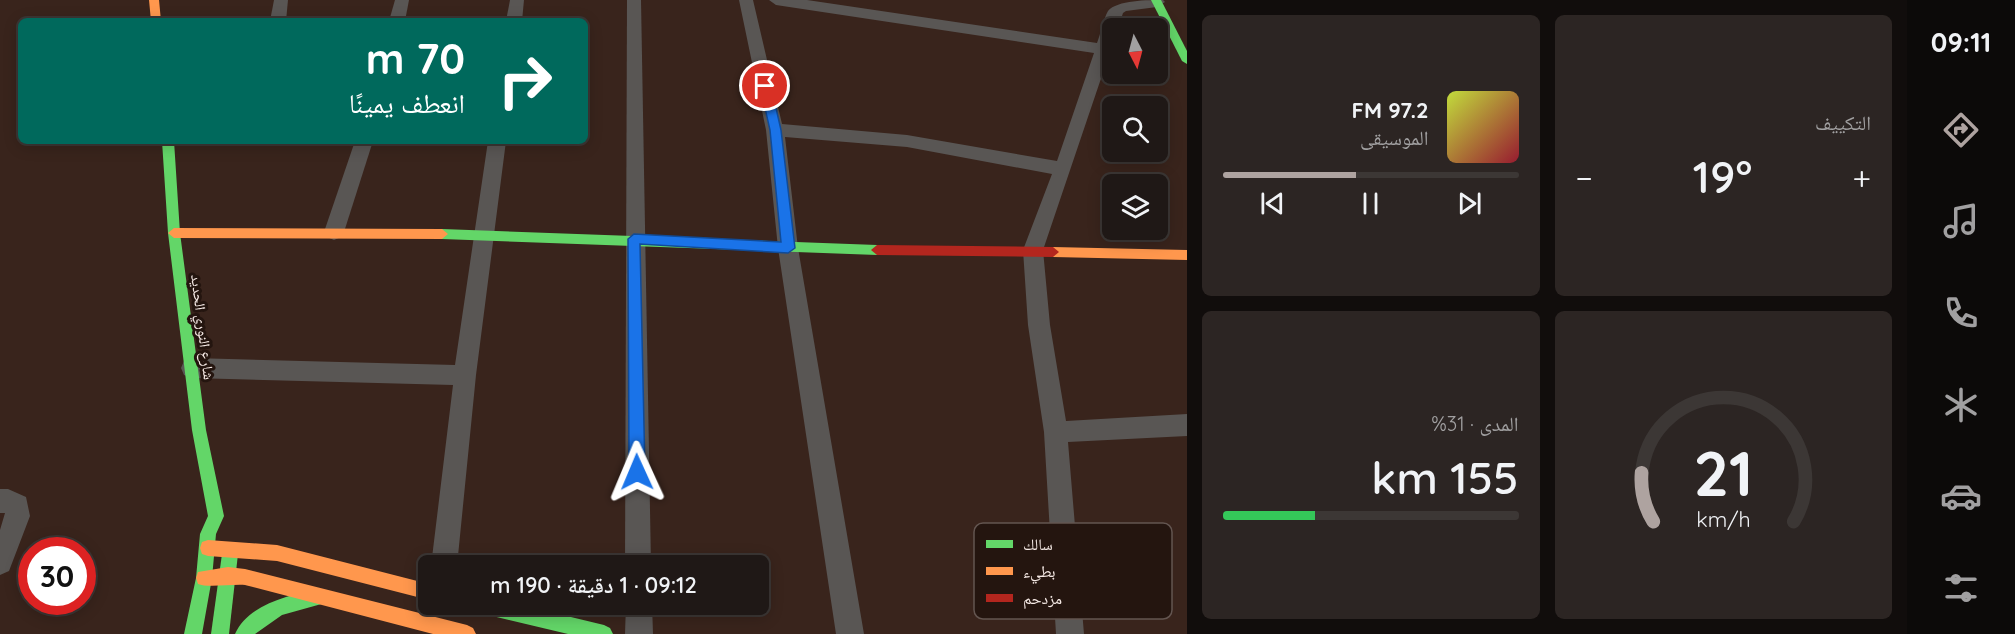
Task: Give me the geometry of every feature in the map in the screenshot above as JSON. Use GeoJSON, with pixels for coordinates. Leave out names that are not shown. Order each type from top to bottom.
{"type":"FeatureCollection","features":[{"type":"Feature","properties":{"kind":"street"},"geometry":{"type":"LineString","coordinates":[[154,0],[156,18]]}},
{"type":"Feature","properties":{"kind":"street"},"geometry":{"type":"LineString","coordinates":[[278,18],[281,0]]}},
{"type":"Feature","properties":{"kind":"street"},"geometry":{"type":"LineString","coordinates":[[398,18],[402,0]]}},
{"type":"Feature","properties":{"kind":"street"},"geometry":{"type":"LineString","coordinates":[[514,18],[517,0]]}},
{"type":"Feature","properties":{"kind":"street"},"geometry":{"type":"LineString","coordinates":[[634,0],[638,555]]}},
{"type":"Feature","properties":{"kind":"street"},"geometry":{"type":"LineString","coordinates":[[746,0],[775,130],[788,248],[850,634]]}},
{"type":"Feature","properties":{"kind":"street"},"geometry":{"type":"LineString","coordinates":[[777,0],[1102,49]]}},
{"type":"Feature","properties":{"kind":"street"},"geometry":{"type":"LineString","coordinates":[[1114,18],[1116,11],[1122,6],[1156,1],[1187,61]]}},
{"type":"Feature","properties":{"kind":"street"},"geometry":{"type":"LineString","coordinates":[[1062,523],[1056,432],[1039,325],[1034,250],[1102,52]]}},
{"type":"Feature","properties":{"kind":"street"},"geometry":{"type":"LineString","coordinates":[[775,130],[907,141],[1063,170]]}},
{"type":"Feature","properties":{"kind":"street","name":"شارع النوري الحديد"},"geometry":{"type":"LineString","coordinates":[[168,144],[174,233],[200,430],[231,548],[220,634]]}},
{"type":"Feature","properties":{"kind":"street"},"geometry":{"type":"LineString","coordinates":[[334,232],[363,144]]}},
{"type":"Feature","properties":{"kind":"street"},"geometry":{"type":"LineString","coordinates":[[445,555],[465,375],[497,144]]}},
{"type":"Feature","properties":{"kind":"street"},"geometry":{"type":"LineString","coordinates":[[174,233],[483,234],[634,239],[788,248],[1034,250],[1187,255]]}},
{"type":"Feature","properties":{"kind":"street"},"geometry":{"type":"LineString","coordinates":[[192,368],[465,375]]}},
{"type":"Feature","properties":{"kind":"street"},"geometry":{"type":"LineString","coordinates":[[1056,432],[1187,425]]}},
{"type":"Feature","properties":{"kind":"street"},"geometry":{"type":"LineString","coordinates":[[0,501],[8,501],[17,506],[18,516],[0,562]]}},
{"type":"Feature","properties":{"kind":"street","name":"شارع النوري الحديد"},"geometry":{"type":"LineString","coordinates":[[193,634],[204,578],[208,534],[224,524]]}},
{"type":"Feature","properties":{"kind":"street"},"geometry":{"type":"LineString","coordinates":[[208,548],[277,553],[418,589]]}},
{"type":"Feature","properties":{"kind":"street"},"geometry":{"type":"LineString","coordinates":[[204,578],[228,575],[245,577],[467,634]]}},
{"type":"Feature","properties":{"kind":"street"},"geometry":{"type":"LineString","coordinates":[[244,634],[278,607],[323,596]]}},
{"type":"Feature","properties":{"kind":"street"},"geometry":{"type":"LineString","coordinates":[[525,615],[604,634]]}},
{"type":"Feature","properties":{"kind":"street"},"geometry":{"type":"LineString","coordinates":[[639,615],[639,634]]}},
{"type":"Feature","properties":{"kind":"street"},"geometry":{"type":"LineString","coordinates":[[1069,619],[1070,634]]}},
{"type":"Feature","properties":{"kind":"shaded area"},"geometry":{"type":"Polygon","coordinates":[[[0,0],[1187,0],[1187,634],[0,634],[0,0]]]}},
{"type":"Feature","properties":{"kind":"traffic: fast"},"geometry":{"type":"LineString","coordinates":[[1156,0],[1187,61]]}},
{"type":"Feature","properties":{"kind":"traffic: fast"},"geometry":{"type":"LineString","coordinates":[[168,144],[174,233],[199,430],[216,516],[208,534],[204,578],[193,634]]}},
{"type":"Feature","properties":{"kind":"traffic: fast"},"geometry":{"type":"LineString","coordinates":[[442,234],[877,250]]}},
{"type":"Feature","properties":{"kind":"traffic: fast"},"geometry":{"type":"LineString","coordinates":[[220,634],[230,554]]}},
{"type":"Feature","properties":{"kind":"traffic: fast"},"geometry":{"type":"LineString","coordinates":[[244,634],[247,629],[278,607],[319,597]]}},
{"type":"Feature","properties":{"kind":"traffic: fast"},"geometry":{"type":"LineString","coordinates":[[525,615],[604,634]]}},
{"type":"Feature","properties":{"kind":"traffic: slow"},"geometry":{"type":"LineString","coordinates":[[154,0],[156,18]]}},
{"type":"Feature","properties":{"kind":"traffic: slow"},"geometry":{"type":"LineString","coordinates":[[174,233],[442,234]]}},
{"type":"Feature","properties":{"kind":"traffic: slow"},"geometry":{"type":"LineString","coordinates":[[1053,252],[1187,255]]}},
{"type":"Feature","properties":{"kind":"traffic: slow"},"geometry":{"type":"LineString","coordinates":[[208,548],[277,553],[418,589]]}},
{"type":"Feature","properties":{"kind":"traffic: slow"},"geometry":{"type":"LineString","coordinates":[[204,578],[228,575],[245,577],[467,634]]}},
{"type":"Feature","properties":{"kind":"traffic: jam"},"geometry":{"type":"LineString","coordinates":[[877,250],[1053,252]]}},
{"type":"Feature","properties":{"kind":"route"},"geometry":{"type":"LineString","coordinates":[[637,472],[634,239],[788,248],[775,130],[765,86]]}}]}
